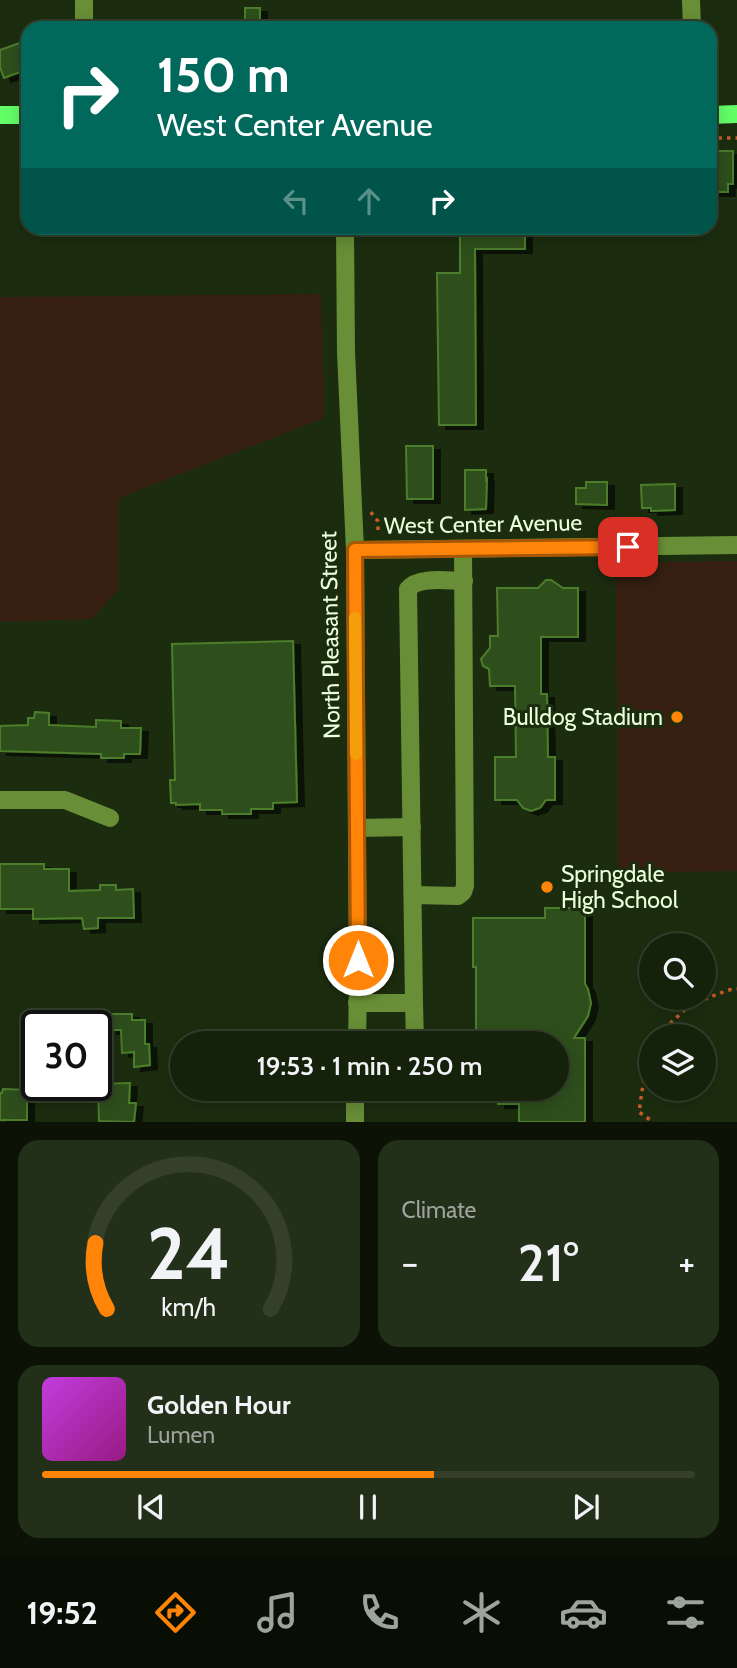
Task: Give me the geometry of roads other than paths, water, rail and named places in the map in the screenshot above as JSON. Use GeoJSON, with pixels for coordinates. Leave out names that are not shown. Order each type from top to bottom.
{"type":"FeatureCollection","features":[{"type":"Feature","properties":{"kind":"main road"},"geometry":{"type":"LineString","coordinates":[[717,115],[737,114]]}},
{"type":"Feature","properties":{"kind":"main road"},"geometry":{"type":"LineString","coordinates":[[0,115],[21,115]]}},
{"type":"Feature","properties":{"kind":"street"},"geometry":{"type":"LineString","coordinates":[[84,0],[84,21]]}},
{"type":"Feature","properties":{"kind":"street"},"geometry":{"type":"LineString","coordinates":[[691,0],[692,21]]}},
{"type":"Feature","properties":{"kind":"street","name":"North Pleasant Street"},"geometry":{"type":"LineString","coordinates":[[345,235],[346,352],[355,550],[356,1031]]}},
{"type":"Feature","properties":{"kind":"street","name":"West Center Avenue"},"geometry":{"type":"LineString","coordinates":[[355,550],[737,545]]}},
{"type":"Feature","properties":{"kind":"street"},"geometry":{"type":"LineString","coordinates":[[414,895],[453,896],[463,892],[465,886],[463,549]]}},
{"type":"Feature","properties":{"kind":"street"},"geometry":{"type":"LineString","coordinates":[[415,1031],[408,589],[412,584],[421,581],[464,581]]}},
{"type":"Feature","properties":{"kind":"street"},"geometry":{"type":"LineString","coordinates":[[0,800],[65,800],[110,818]]}},
{"type":"Feature","properties":{"kind":"street"},"geometry":{"type":"LineString","coordinates":[[357,828],[412,827]]}},
{"type":"Feature","properties":{"kind":"street"},"geometry":{"type":"LineString","coordinates":[[357,1003],[414,1003]]}},
{"type":"Feature","properties":{"kind":"street"},"geometry":{"type":"LineString","coordinates":[[355,1101],[355,1122]]}},
{"type":"Feature","properties":{"kind":"place","name":"Bulldog Stadium"},"geometry":{"type":"Point","coordinates":[677,717]}},
{"type":"Feature","properties":{"kind":"place","name":"Springdale High School"},"geometry":{"type":"Point","coordinates":[547,887]}}]}
